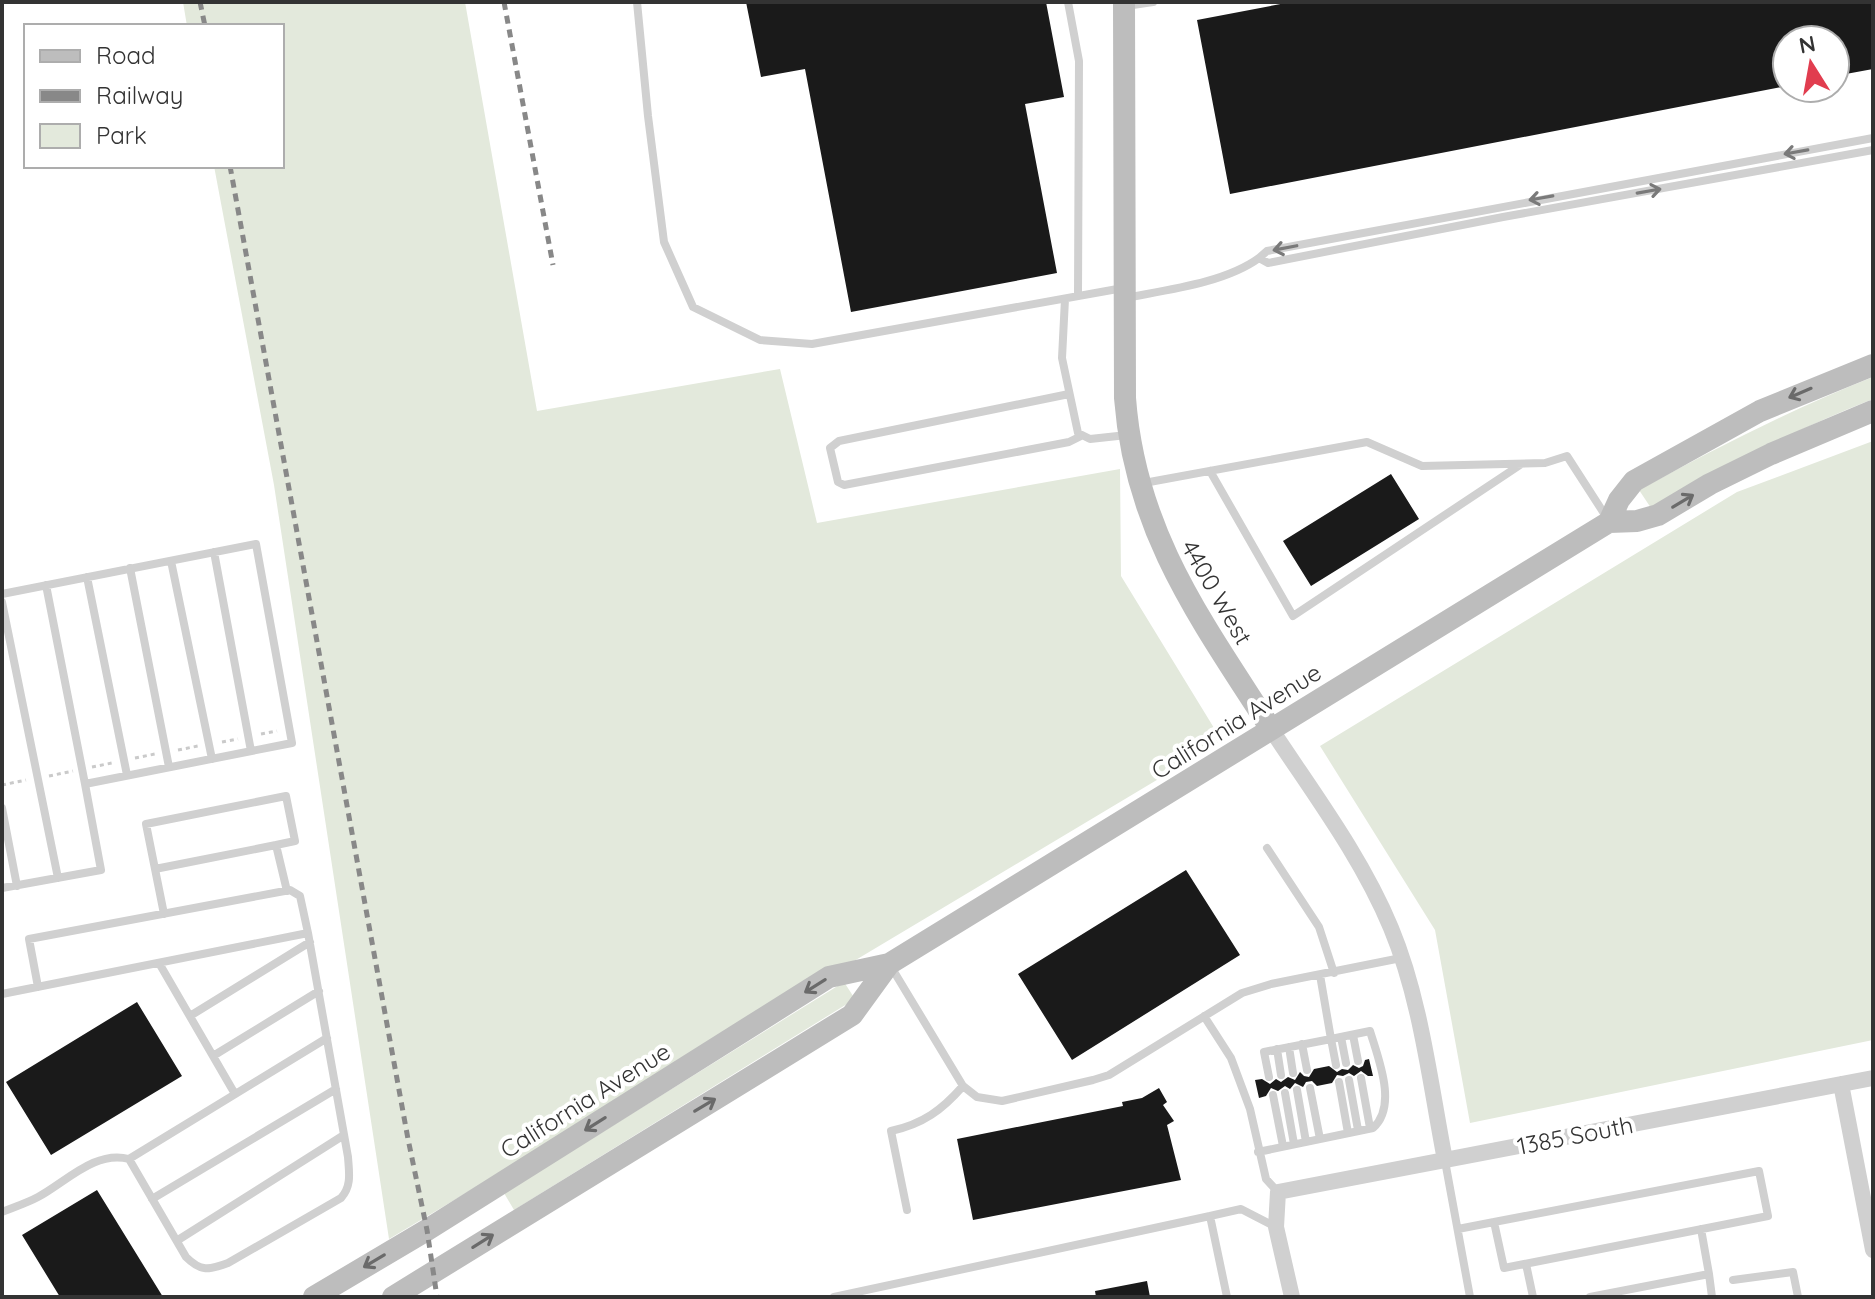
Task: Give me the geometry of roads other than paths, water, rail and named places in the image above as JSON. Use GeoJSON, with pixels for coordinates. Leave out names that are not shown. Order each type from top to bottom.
{"type":"FeatureCollection","features":[{"type":"Feature","properties":{"kind":"main road","name":"4400 West"},"geometry":{"type":"LineString","coordinates":[[1124,4],[1124,293],[1128,435],[1139,484],[1158,540],[1179,583],[1271,729]]}},
{"type":"Feature","properties":{"kind":"main road","name":"California Avenue"},"geometry":{"type":"LineString","coordinates":[[1609,522],[1626,489],[1646,474],[1760,411],[1873,365]]}},
{"type":"Feature","properties":{"kind":"main road","name":"California Avenue"},"geometry":{"type":"LineString","coordinates":[[314,1297],[427,1230],[829,977],[889,964],[1609,522],[1637,521],[1658,515],[1710,484],[1771,454],[1873,411]]}},
{"type":"Feature","properties":{"kind":"main road","name":"California Avenue"},"geometry":{"type":"LineString","coordinates":[[393,1297],[852,1015],[889,964]]}},
{"type":"Feature","properties":{"kind":"street","name":"4400 West"},"geometry":{"type":"LineString","coordinates":[[1271,729],[1374,891],[1401,958],[1416,1010],[1445,1160]]}},
{"type":"Feature","properties":{"kind":"street","name":"1385 South"},"geometry":{"type":"LineString","coordinates":[[1278,1192],[1873,1078]]}},
{"type":"Feature","properties":{"kind":"street"},"geometry":{"type":"LineString","coordinates":[[1841,1084],[1873,1250]]}},
{"type":"Feature","properties":{"kind":"street"},"geometry":{"type":"LineString","coordinates":[[1278,1192],[1276,1227],[1292,1297]]}},
{"type":"Feature","properties":{"kind":"lane"},"geometry":{"type":"LineString","coordinates":[[637,2],[664,242],[693,307],[760,340],[812,344],[1078,296],[1193,284],[1247,267],[1267,251],[1873,138]]}},
{"type":"Feature","properties":{"kind":"lane"},"geometry":{"type":"LineString","coordinates":[[1068,2],[1079,61],[1078,296]]}},
{"type":"Feature","properties":{"kind":"lane"},"geometry":{"type":"LineString","coordinates":[[1124,4],[1153,2]]}},
{"type":"Feature","properties":{"kind":"lane"},"geometry":{"type":"LineString","coordinates":[[1259,258],[1268,263],[1873,150]]}},
{"type":"Feature","properties":{"kind":"lane"},"geometry":{"type":"LineString","coordinates":[[1065,299],[1062,358],[1076,426],[1081,436],[1090,439],[1128,435]]}},
{"type":"Feature","properties":{"kind":"lane"},"geometry":{"type":"LineString","coordinates":[[1069,394],[839,441],[830,448],[835,473],[838,482],[844,485],[1069,442],[1081,436]]}},
{"type":"Feature","properties":{"kind":"lane"},"geometry":{"type":"LineString","coordinates":[[1139,484],[1367,442],[1422,466],[1545,463],[1567,456],[1609,522]]}},
{"type":"Feature","properties":{"kind":"lane"},"geometry":{"type":"LineString","coordinates":[[1210,471],[1293,616],[1521,464]]}},
{"type":"Feature","properties":{"kind":"lane"},"geometry":{"type":"LineString","coordinates":[[2,594],[256,544],[292,743],[85,784]]}},
{"type":"Feature","properties":{"kind":"lane"},"geometry":{"type":"LineString","coordinates":[[214,552],[251,751]]}},
{"type":"Feature","properties":{"kind":"lane"},"geometry":{"type":"LineString","coordinates":[[171,561],[212,759]]}},
{"type":"Feature","properties":{"kind":"lane"},"geometry":{"type":"LineString","coordinates":[[130,568],[169,767]]}},
{"type":"Feature","properties":{"kind":"lane"},"geometry":{"type":"LineString","coordinates":[[87,577],[127,775]]}},
{"type":"Feature","properties":{"kind":"lane"},"geometry":{"type":"LineString","coordinates":[[2,888],[101,870],[46,585]]}},
{"type":"Feature","properties":{"kind":"lane"},"geometry":{"type":"LineString","coordinates":[[2,602],[58,878]]}},
{"type":"Feature","properties":{"kind":"lane"},"geometry":{"type":"LineString","coordinates":[[155,869],[295,841],[286,796],[146,824],[155,869],[164,914]]}},
{"type":"Feature","properties":{"kind":"lane"},"geometry":{"type":"LineString","coordinates":[[2,808],[17,886]]}},
{"type":"Feature","properties":{"kind":"lane"},"geometry":{"type":"LineString","coordinates":[[276,845],[287,891]]}},
{"type":"Feature","properties":{"kind":"lane"},"geometry":{"type":"LineString","coordinates":[[1267,848],[1319,927],[1334,973]]}},
{"type":"Feature","properties":{"kind":"lane"},"geometry":{"type":"LineString","coordinates":[[38,987],[29,939],[287,891],[300,896],[348,1157],[348,1189],[341,1198],[228,1263],[211,1269],[196,1267],[186,1257],[129,1159]]}},
{"type":"Feature","properties":{"kind":"lane"},"geometry":{"type":"LineString","coordinates":[[2,994],[309,938]]}},
{"type":"Feature","properties":{"kind":"lane"},"geometry":{"type":"LineString","coordinates":[[190,1016],[309,938]]}},
{"type":"Feature","properties":{"kind":"lane"},"geometry":{"type":"LineString","coordinates":[[889,964],[963,1086],[977,1097],[1002,1101],[1109,1075],[1229,1000],[1255,988],[1401,958]]}},
{"type":"Feature","properties":{"kind":"lane"},"geometry":{"type":"LineString","coordinates":[[159,963],[235,1094]]}},
{"type":"Feature","properties":{"kind":"lane"},"geometry":{"type":"LineString","coordinates":[[1320,975],[1336,1038],[1346,1063]]}},
{"type":"Feature","properties":{"kind":"lane"},"geometry":{"type":"LineString","coordinates":[[213,1056],[319,991]]}},
{"type":"Feature","properties":{"kind":"lane"},"geometry":{"type":"LineString","coordinates":[[1204,1016],[1231,1058],[1250,1109],[1266,1179],[1278,1192]]}},
{"type":"Feature","properties":{"kind":"lane"},"geometry":{"type":"LineString","coordinates":[[1258,1152],[1370,1128],[1382,1120],[1386,1103],[1370,1031],[1264,1052],[1269,1077]]}},
{"type":"Feature","properties":{"kind":"lane"},"geometry":{"type":"LineString","coordinates":[[1353,1035],[1358,1061]]}},
{"type":"Feature","properties":{"kind":"lane"},"geometry":{"type":"LineString","coordinates":[[2,1212],[36,1198],[100,1159],[117,1156],[129,1159],[327,1038]]}},
{"type":"Feature","properties":{"kind":"lane"},"geometry":{"type":"LineString","coordinates":[[1336,1038],[1336,1065]]}},
{"type":"Feature","properties":{"kind":"lane"},"geometry":{"type":"LineString","coordinates":[[1302,1044],[1307,1070]]}},
{"type":"Feature","properties":{"kind":"lane"},"geometry":{"type":"LineString","coordinates":[[1289,1047],[1293,1073]]}},
{"type":"Feature","properties":{"kind":"lane"},"geometry":{"type":"LineString","coordinates":[[1277,1049],[1281,1075]]}},
{"type":"Feature","properties":{"kind":"lane"},"geometry":{"type":"LineString","coordinates":[[1361,1078],[1370,1128]]}},
{"type":"Feature","properties":{"kind":"lane"},"geometry":{"type":"LineString","coordinates":[[1348,1133],[1344,1081],[1358,1130]]}},
{"type":"Feature","properties":{"kind":"lane"},"geometry":{"type":"LineString","coordinates":[[907,1210],[891,1131],[906,1128],[941,1110],[963,1086]]}},
{"type":"Feature","properties":{"kind":"lane"},"geometry":{"type":"LineString","coordinates":[[1310,1088],[1320,1139]]}},
{"type":"Feature","properties":{"kind":"lane"},"geometry":{"type":"LineString","coordinates":[[152,1199],[336,1089]]}},
{"type":"Feature","properties":{"kind":"lane"},"geometry":{"type":"LineString","coordinates":[[1297,1090],[1306,1142]]}},
{"type":"Feature","properties":{"kind":"lane"},"geometry":{"type":"LineString","coordinates":[[1285,1093],[1294,1144]]}},
{"type":"Feature","properties":{"kind":"lane"},"geometry":{"type":"LineString","coordinates":[[1273,1095],[1283,1146]]}},
{"type":"Feature","properties":{"kind":"lane"},"geometry":{"type":"LineString","coordinates":[[178,1240],[344,1135]]}},
{"type":"Feature","properties":{"kind":"lane"},"geometry":{"type":"LineString","coordinates":[[1445,1160],[1470,1297]]}},
{"type":"Feature","properties":{"kind":"lane"},"geometry":{"type":"LineString","coordinates":[[1458,1229],[1494,1222],[1759,1171],[1768,1216],[1504,1268],[1494,1222]]}},
{"type":"Feature","properties":{"kind":"lane"},"geometry":{"type":"LineString","coordinates":[[834,1297],[1241,1209],[1276,1227]]}},
{"type":"Feature","properties":{"kind":"lane"},"geometry":{"type":"LineString","coordinates":[[1210,1216],[1227,1297]]}},
{"type":"Feature","properties":{"kind":"lane"},"geometry":{"type":"LineString","coordinates":[[1701,1229],[1712,1297]]}},
{"type":"Feature","properties":{"kind":"lane"},"geometry":{"type":"LineString","coordinates":[[1526,1264],[1533,1297]]}},
{"type":"Feature","properties":{"kind":"lane"},"geometry":{"type":"LineString","coordinates":[[1733,1280],[1793,1272],[1798,1297]]}},
{"type":"Feature","properties":{"kind":"lane"},"geometry":{"type":"LineString","coordinates":[[1590,1297],[1709,1274]]}},
{"type":"Feature","properties":{"kind":"railway"},"geometry":{"type":"LineString","coordinates":[[200,2],[205,24]]}},
{"type":"Feature","properties":{"kind":"railway"},"geometry":{"type":"LineString","coordinates":[[504,2],[553,265]]}},
{"type":"Feature","properties":{"kind":"railway"},"geometry":{"type":"LineString","coordinates":[[230,168],[437,1297]]}}]}
